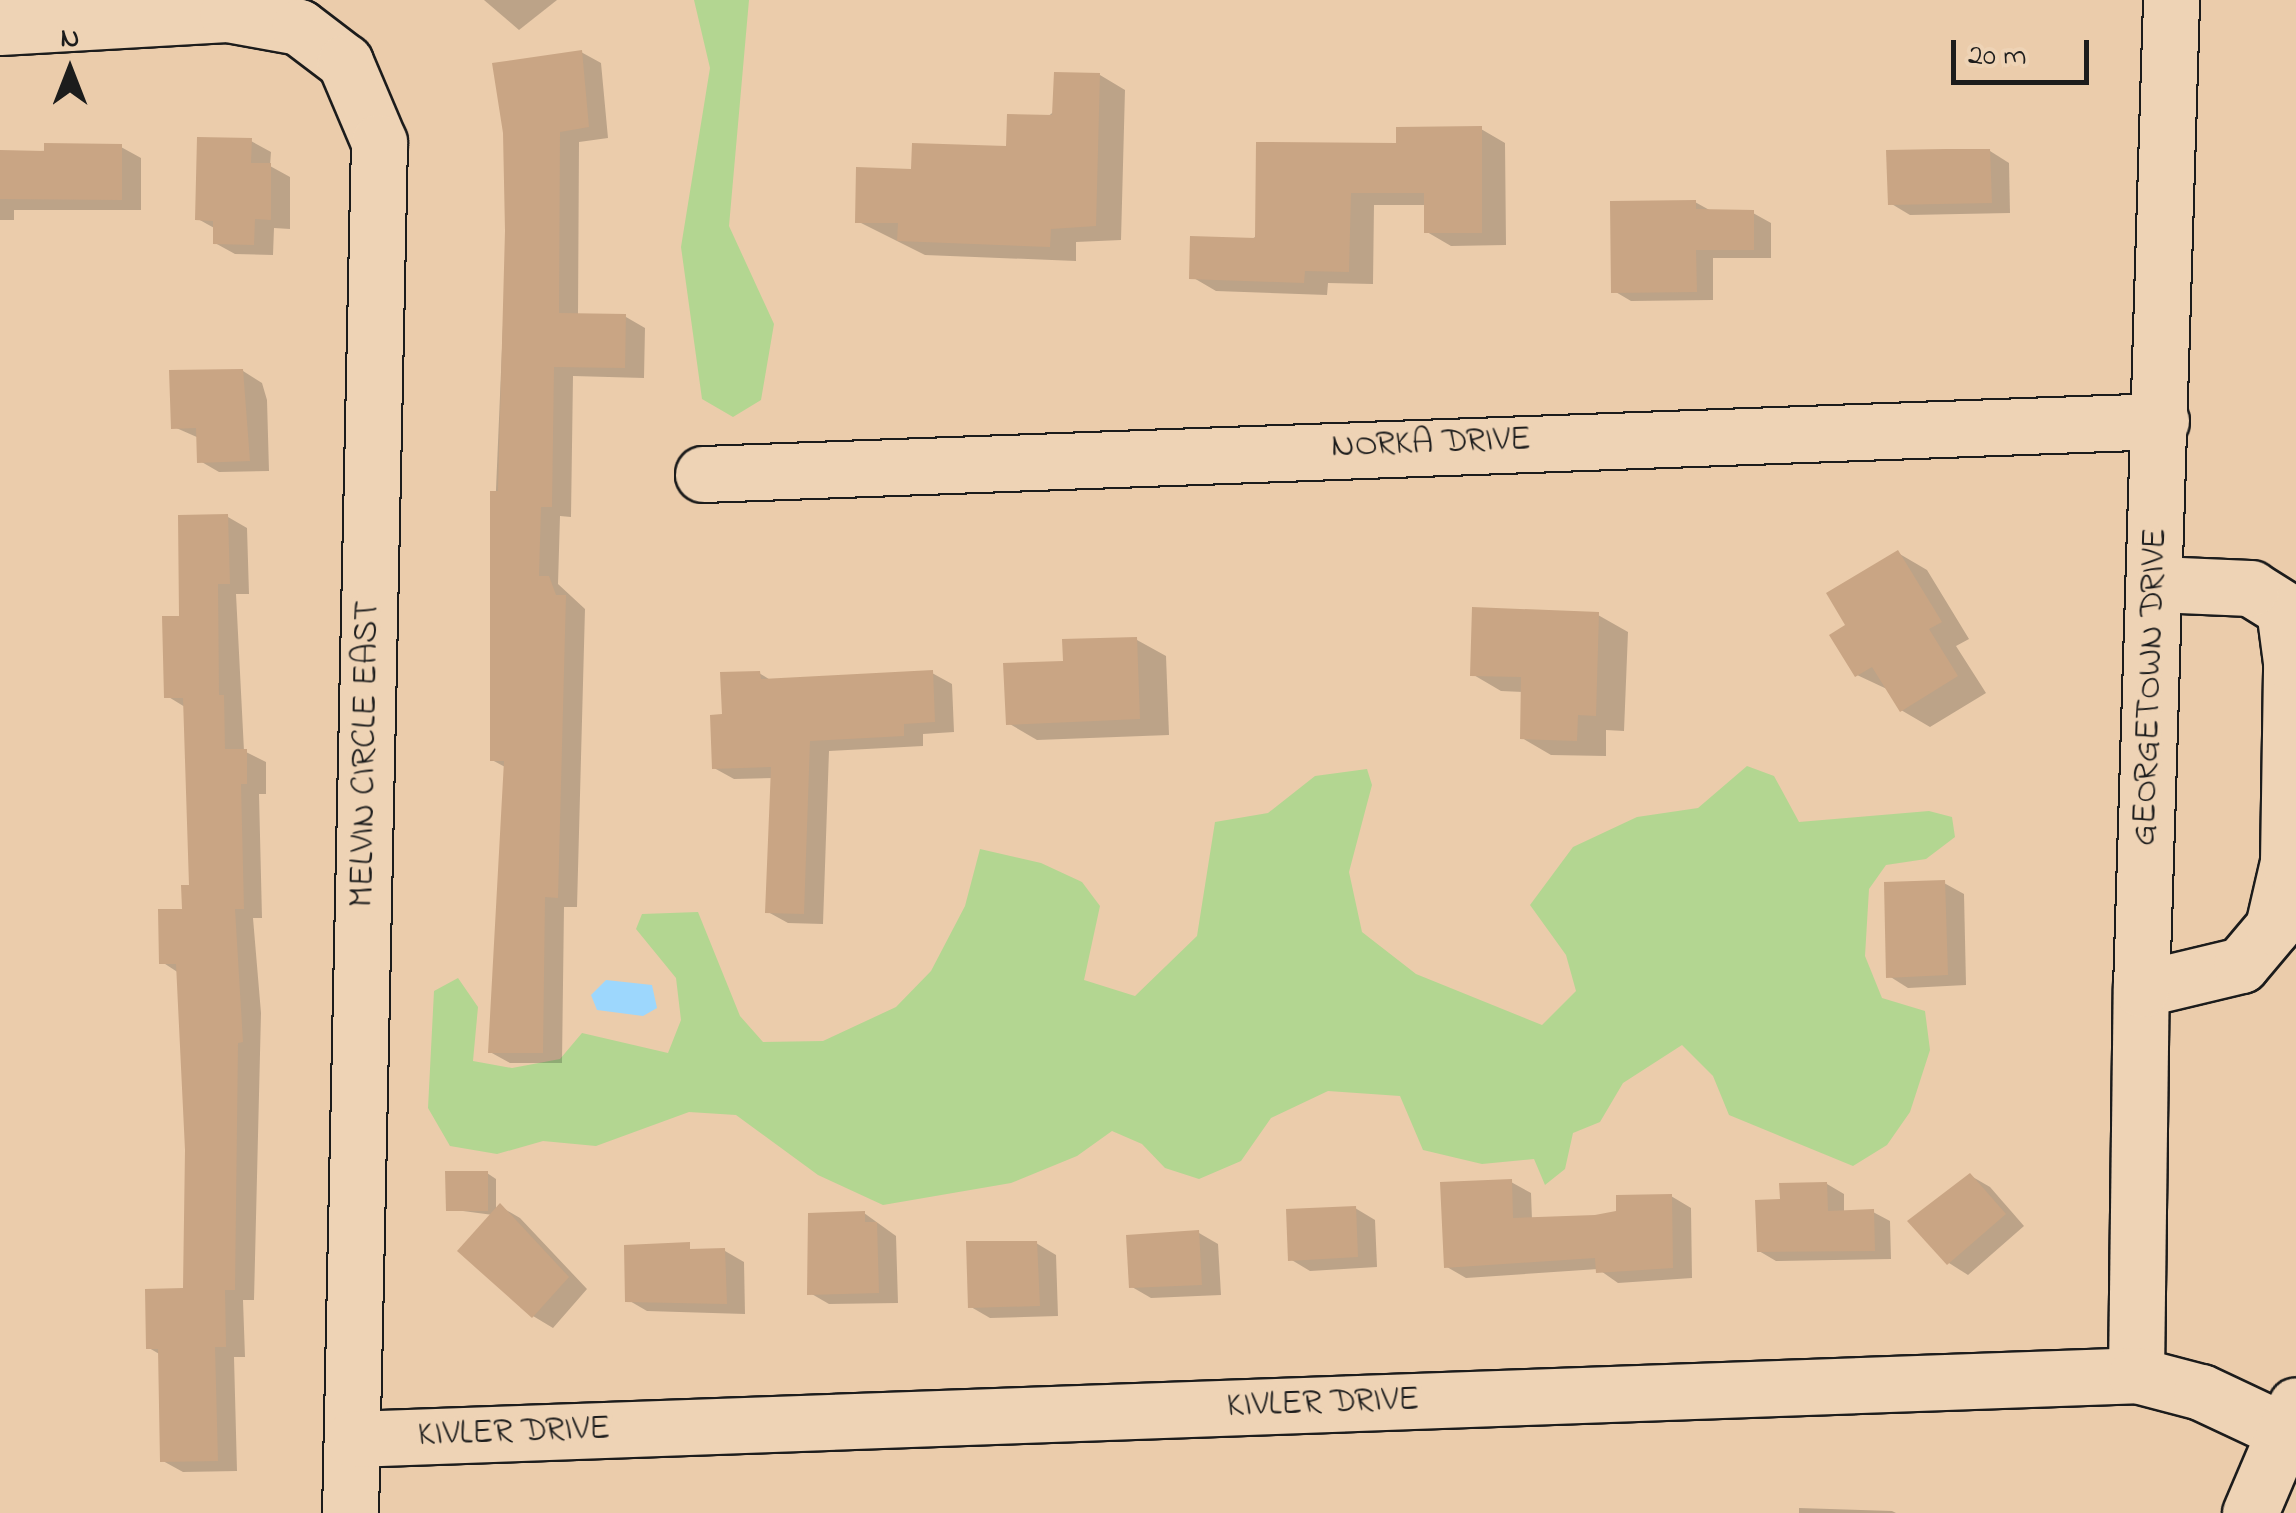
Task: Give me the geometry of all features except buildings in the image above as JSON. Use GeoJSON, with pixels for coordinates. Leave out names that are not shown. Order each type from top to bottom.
{"type":"FeatureCollection","features":[{"type":"Feature","properties":{"kind":"street","name":"GEORGETOWN DRIVE"},"geometry":{"type":"LineString","coordinates":[[2136,1374],[2140,989],[2171,0]]}},
{"type":"Feature","properties":{"kind":"street","name":"MELVIN CIRCLE EAST"},"geometry":{"type":"LineString","coordinates":[[0,27],[226,14],[299,26],[346,62],[380,142],[350,1513]]}},
{"type":"Feature","properties":{"kind":"street","name":"NORKA DRIVE"},"geometry":{"type":"LineString","coordinates":[[702,474],[2160,421]]}},
{"type":"Feature","properties":{"kind":"street"},"geometry":{"type":"LineString","coordinates":[[2140,989],[2241,965],[2273,927],[2288,862],[2291,662],[2284,610],[2251,588],[2154,584]]}},
{"type":"Feature","properties":{"kind":"street","name":"KIVLER DRIVE"},"geometry":{"type":"LineString","coordinates":[[352,1439],[2136,1374],[2290,1418]]}},
{"type":"Feature","properties":{"kind":"street"},"geometry":{"type":"LineString","coordinates":[[2250,1513],[2290,1418]]}},
{"type":"Feature","properties":{"kind":"green space"},"geometry":{"type":"Polygon","coordinates":[[[694,0],[749,0],[729,226],[774,324],[761,400],[733,417],[702,399],[681,247],[710,68],[694,0]]]}},
{"type":"Feature","properties":{"kind":"green space"},"geometry":{"type":"Polygon","coordinates":[[[1747,766],[1774,776],[1799,822],[1929,811],[1952,817],[1955,837],[1926,859],[1886,865],[1869,889],[1865,956],[1882,998],[1925,1011],[1930,1050],[1910,1112],[1887,1145],[1853,1166],[1729,1115],[1713,1076],[1682,1045],[1623,1083],[1600,1122],[1573,1133],[1565,1169],[1545,1185],[1534,1159],[1482,1164],[1423,1150],[1400,1096],[1328,1091],[1271,1118],[1241,1161],[1199,1179],[1165,1168],[1142,1144],[1112,1131],[1077,1156],[1011,1183],[883,1205],[818,1175],[736,1115],[689,1112],[596,1146],[543,1141],[497,1154],[450,1146],[428,1108],[434,991],[458,978],[478,1007],[473,1061],[512,1068],[560,1059],[582,1033],[668,1053],[681,1020],[676,978],[636,929],[642,914],[698,912],[740,1016],[763,1042],[823,1041],[896,1007],[931,971],[965,906],[980,849],[1041,863],[1082,882],[1100,906],[1084,980],[1135,996],[1197,936],[1215,822],[1268,813],[1315,776],[1367,769],[1372,785],[1349,872],[1362,932],[1416,974],[1542,1025],[1576,991],[1566,955],[1530,905],[1573,847],[1637,817],[1698,808],[1747,766]]]}},
{"type":"Feature","properties":{"kind":"water"},"geometry":{"type":"Polygon","coordinates":[[[606,980],[652,985],[657,1008],[643,1016],[597,1010],[591,995],[606,980]]]}}]}
